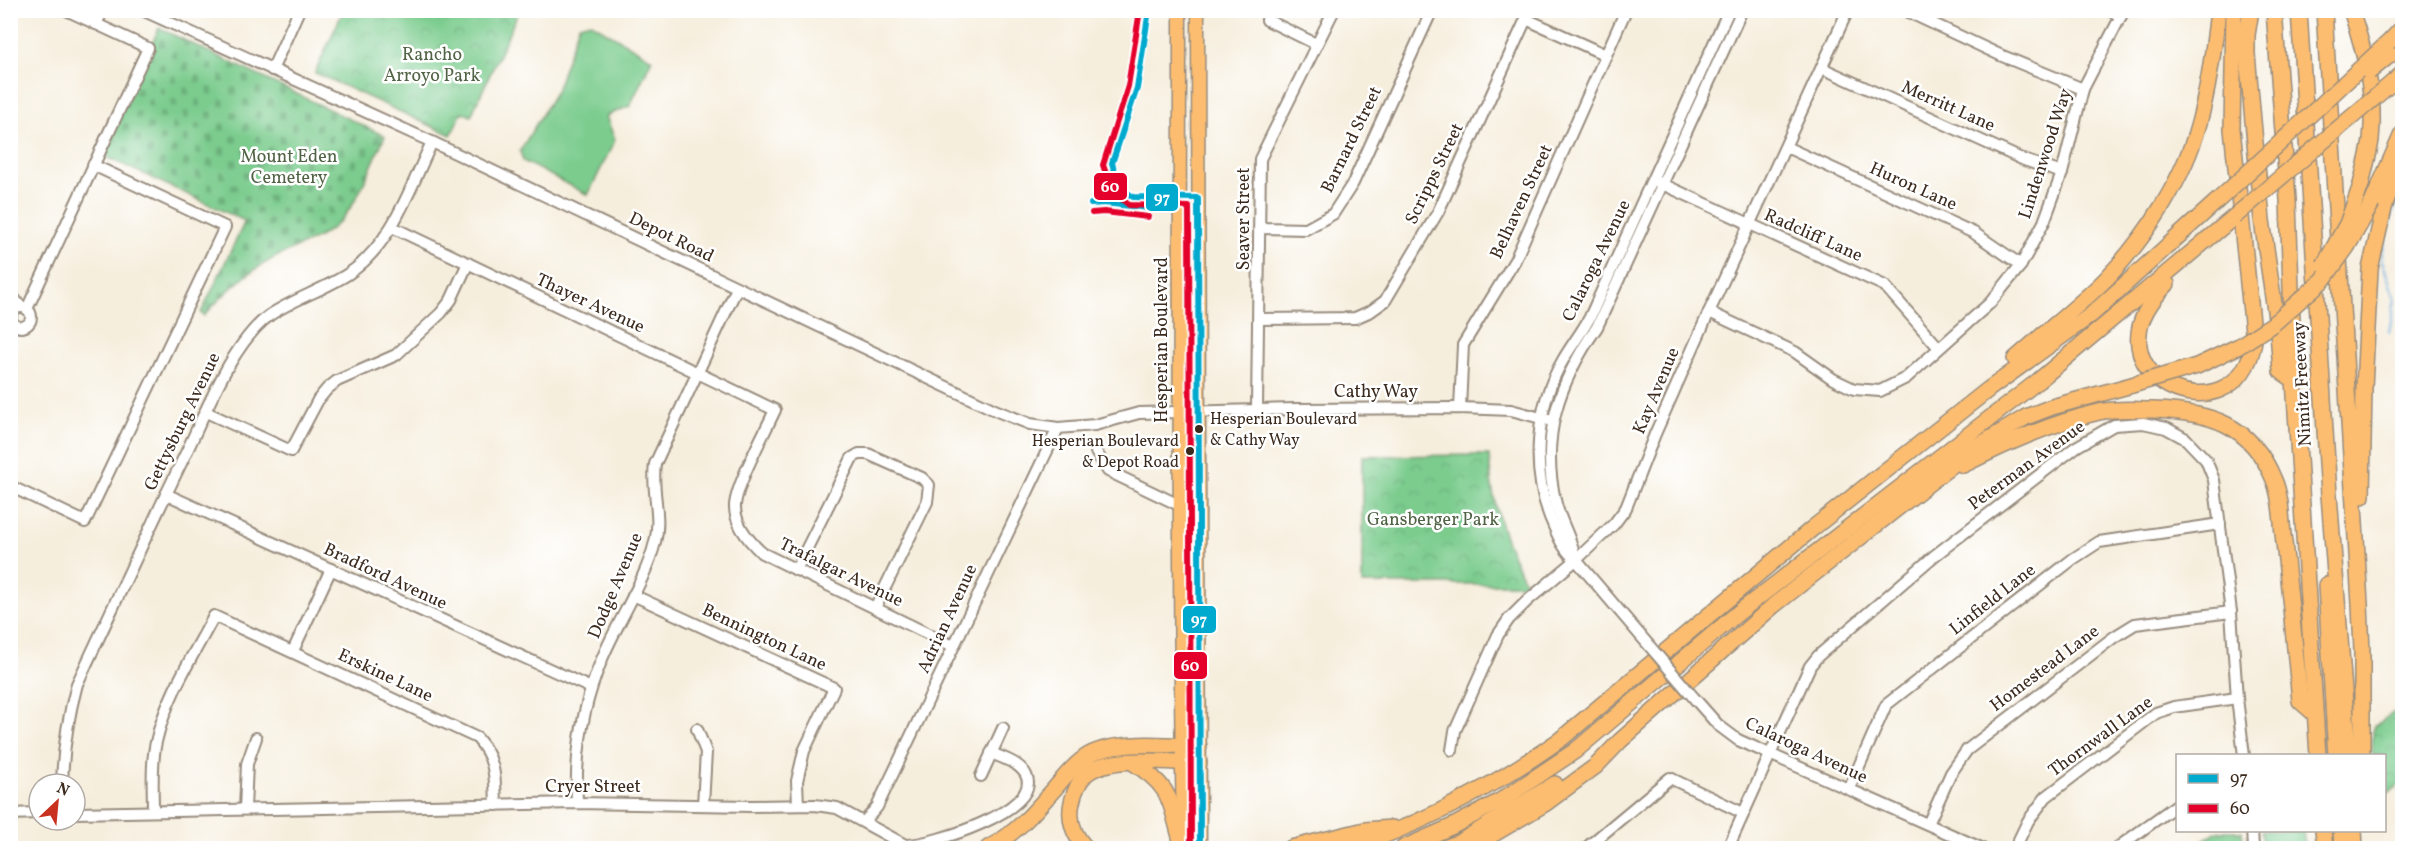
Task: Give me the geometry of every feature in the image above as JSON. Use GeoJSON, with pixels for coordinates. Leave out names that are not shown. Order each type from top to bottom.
{"type":"FeatureCollection","features":[{"type":"Feature","properties":{"kind":"highway"},"geometry":{"type":"LineString","coordinates":[[1989,389],[2008,365],[2107,278],[2142,236],[2164,201],[2199,124],[2210,74],[2218,10]]}},
{"type":"Feature","properties":{"kind":"highway"},"geometry":{"type":"LineString","coordinates":[[2234,10],[2232,129],[2254,341],[2252,354],[2237,378],[2213,391],[2196,394],[2180,392],[2162,384],[2149,370],[2142,356],[2139,341],[2144,314],[2153,298],[2234,217]]}},
{"type":"Feature","properties":{"kind":"highway"},"geometry":{"type":"LineString","coordinates":[[2251,10],[2247,35],[2250,109],[2260,209],[2278,332],[2281,371],[2294,380]]}},
{"type":"Feature","properties":{"kind":"highway","name":"Nimitz Freeway"},"geometry":{"type":"LineString","coordinates":[[2274,10],[2288,200],[2294,380],[2318,754]]}},
{"type":"Feature","properties":{"kind":"highway"},"geometry":{"type":"LineString","coordinates":[[2290,10],[2336,754]]}},
{"type":"Feature","properties":{"kind":"highway","name":"Nimitz Freeway"},"geometry":{"type":"LineString","coordinates":[[2299,10],[2330,507],[2349,754]]}},
{"type":"Feature","properties":{"kind":"highway"},"geometry":{"type":"LineString","coordinates":[[2324,10],[2360,604],[2362,754]]}},
{"type":"Feature","properties":{"kind":"highway"},"geometry":{"type":"LineString","coordinates":[[2304,295],[2346,224],[2361,186],[2371,139],[2371,88],[2363,45],[2351,10]]}},
{"type":"Feature","properties":{"kind":"highway"},"geometry":{"type":"LineString","coordinates":[[1350,849],[1407,827],[1502,778],[1561,739],[1813,528],[1989,389],[2091,315],[2268,156],[2394,47],[2403,28]]}},
{"type":"Feature","properties":{"kind":"highway"},"geometry":{"type":"LineString","coordinates":[[1403,849],[1492,805],[1575,751],[1738,613],[2029,387],[2398,78]]}},
{"type":"Feature","properties":{"kind":"highway"},"geometry":{"type":"LineString","coordinates":[[1470,849],[1546,803],[1596,766],[1620,741],[1773,606],[1970,451],[2026,417],[2052,407],[2197,366],[2239,346],[2273,324],[2323,280],[2335,263],[2372,203],[2403,134]]}},
{"type":"Feature","properties":{"kind":"highway"},"geometry":{"type":"LineString","coordinates":[[2360,604],[2364,388],[2370,269],[2384,208],[2403,157]]}},
{"type":"Feature","properties":{"kind":"highway"},"geometry":{"type":"LineString","coordinates":[[1934,480],[2016,439],[2101,411],[2130,409],[2186,412],[2226,423],[2258,451],[2275,482],[2292,611],[2300,701],[2315,714]]}},
{"type":"Feature","properties":{"kind":"highway"},"geometry":{"type":"LineString","coordinates":[[1444,849],[1460,842],[1541,794],[1620,741]]}},
{"type":"Feature","properties":{"kind":"highway"},"geometry":{"type":"LineString","coordinates":[[988,849],[1003,841],[1023,823],[1074,766],[1091,754],[1113,748],[1199,747]]}},
{"type":"Feature","properties":{"kind":"highway"},"geometry":{"type":"LineString","coordinates":[[1132,762],[1161,784],[1170,799],[1183,848]]}},
{"type":"Feature","properties":{"kind":"highway"},"geometry":{"type":"LineString","coordinates":[[1086,849],[1076,836],[1070,814],[1077,788],[1087,774],[1095,769],[1132,762],[1200,764]]}},
{"type":"Feature","properties":{"kind":"highway"},"geometry":{"type":"LineString","coordinates":[[1291,849],[1365,830],[1407,827]]}},
{"type":"Feature","properties":{"kind":"highway"},"geometry":{"type":"LineString","coordinates":[[2323,832],[2325,849]]}},
{"type":"Feature","properties":{"kind":"highway"},"geometry":{"type":"LineString","coordinates":[[2341,832],[2342,849]]}},
{"type":"Feature","properties":{"kind":"highway"},"geometry":{"type":"LineString","coordinates":[[2354,832],[2355,849]]}},
{"type":"Feature","properties":{"kind":"main road","name":"Hesperian Boulevard"},"geometry":{"type":"LineString","coordinates":[[1180,10],[1181,411],[1179,505],[1180,764],[1183,848]]}},
{"type":"Feature","properties":{"kind":"main road","name":"Hesperian Boulevard"},"geometry":{"type":"LineString","coordinates":[[1198,10],[1200,849]]}},
{"type":"Feature","properties":{"kind":"street"},"geometry":{"type":"LineString","coordinates":[[14,331],[11,315],[24,307],[148,48],[96,24],[86,14],[66,10]]}},
{"type":"Feature","properties":{"kind":"street"},"geometry":{"type":"LineString","coordinates":[[96,24],[103,10]]}},
{"type":"Feature","properties":{"kind":"street","name":"Depot Road"},"geometry":{"type":"LineString","coordinates":[[142,10],[432,142],[737,288],[1030,424],[1058,428],[1095,425],[1139,412],[1199,411]]}},
{"type":"Feature","properties":{"kind":"street"},"geometry":{"type":"LineString","coordinates":[[272,70],[299,10]]}},
{"type":"Feature","properties":{"kind":"street","name":"Seaver Street"},"geometry":{"type":"LineString","coordinates":[[1257,409],[1260,159],[1334,10]]}},
{"type":"Feature","properties":{"kind":"street","name":"Barnard Street"},"geometry":{"type":"LineString","coordinates":[[1260,228],[1306,229],[1333,214],[1353,183],[1432,10]]}},
{"type":"Feature","properties":{"kind":"street","name":"Belhaven Street"},"geometry":{"type":"LineString","coordinates":[[1460,408],[1463,345],[1515,260],[1626,10]]}},
{"type":"Feature","properties":{"kind":"street","name":"Calaroga Avenue"},"geometry":{"type":"LineString","coordinates":[[1729,10],[1597,327],[1579,354],[1547,420],[1550,467],[1556,504],[1574,545],[1576,560],[1714,722],[1730,734],[1770,754],[1982,849]]}},
{"type":"Feature","properties":{"kind":"street","name":"Kay Avenue"},"geometry":{"type":"LineString","coordinates":[[1452,750],[1455,731],[1498,635],[1527,601],[1576,560],[1614,524],[1626,508],[1655,434],[1709,312],[1848,10]]}},
{"type":"Feature","properties":{"kind":"street"},"geometry":{"type":"LineString","coordinates":[[1904,10],[2000,55],[2083,89]]}},
{"type":"Feature","properties":{"kind":"street"},"geometry":{"type":"LineString","coordinates":[[2109,10],[2122,13]]}},
{"type":"Feature","properties":{"kind":"street","name":"Calaroga Avenue"},"geometry":{"type":"LineString","coordinates":[[1658,182],[1739,11]]}},
{"type":"Feature","properties":{"kind":"street","name":"Lindenwood Way"},"geometry":{"type":"LineString","coordinates":[[1709,312],[1795,352],[1833,379],[1854,389],[1880,391],[1906,378],[1990,303],[2021,265],[2044,222],[2062,173],[2083,89],[2122,13]]}},
{"type":"Feature","properties":{"kind":"street","name":"Scripps Street"},"geometry":{"type":"LineString","coordinates":[[1259,319],[1354,318],[1371,311],[1385,301],[1438,212],[1526,19],[1606,55]]}},
{"type":"Feature","properties":{"kind":"street"},"geometry":{"type":"LineString","coordinates":[[1267,20],[1316,44]]}},
{"type":"Feature","properties":{"kind":"street","name":"Merritt Lane"},"geometry":{"type":"LineString","coordinates":[[1822,68],[2024,160],[2062,173]]}},
{"type":"Feature","properties":{"kind":"street","name":"Gettysburg Avenue"},"geometry":{"type":"LineString","coordinates":[[62,772],[69,715],[77,684],[166,494],[239,348],[259,322],[280,308],[348,273],[368,257],[392,227],[432,142]]}},
{"type":"Feature","properties":{"kind":"street","name":"Huron Lane"},"geometry":{"type":"LineString","coordinates":[[1786,147],[1974,233],[2021,265]]}},
{"type":"Feature","properties":{"kind":"street"},"geometry":{"type":"LineString","coordinates":[[10,486],[85,522],[225,227],[93,165]]}},
{"type":"Feature","properties":{"kind":"street","name":"Radcliff Lane"},"geometry":{"type":"LineString","coordinates":[[1658,182],[1885,286],[1939,348]]}},
{"type":"Feature","properties":{"kind":"street","name":"Thayer Avenue"},"geometry":{"type":"LineString","coordinates":[[392,227],[775,410]]}},
{"type":"Feature","properties":{"kind":"street"},"geometry":{"type":"LineString","coordinates":[[206,412],[291,451],[318,400],[327,389],[337,381],[396,355],[441,313],[451,300],[468,263]]}},
{"type":"Feature","properties":{"kind":"street","name":"Dodge Avenue"},"geometry":{"type":"LineString","coordinates":[[577,803],[580,734],[591,688],[656,540],[653,476],[655,464],[737,288]]}},
{"type":"Feature","properties":{"kind":"street"},"geometry":{"type":"LineString","coordinates":[[10,293],[24,307]]}},
{"type":"Feature","properties":{"kind":"street","name":"Cathy Way"},"geometry":{"type":"LineString","coordinates":[[1199,411],[1460,408],[1511,410],[1547,420]]}},
{"type":"Feature","properties":{"kind":"street","name":"Trafalgar Avenue"},"geometry":{"type":"LineString","coordinates":[[775,410],[740,487],[735,505],[741,529],[762,553],[953,646]]}},
{"type":"Feature","properties":{"kind":"street","name":"Peterman Avenue"},"geometry":{"type":"LineString","coordinates":[[1728,849],[1810,666],[1818,656],[1934,556],[2076,447],[2114,425],[2143,423],[2166,428],[2186,439],[2206,460],[2214,480],[2231,612],[2244,754]]}},
{"type":"Feature","properties":{"kind":"street","name":"Adrian Avenue"},"geometry":{"type":"LineString","coordinates":[[864,822],[877,807],[1058,428]]}},
{"type":"Feature","properties":{"kind":"street"},"geometry":{"type":"LineString","coordinates":[[1096,452],[1108,471],[1179,505]]}},
{"type":"Feature","properties":{"kind":"street"},"geometry":{"type":"LineString","coordinates":[[796,570],[852,458],[860,454],[868,454],[922,478],[929,485],[927,502],[875,608]]}},
{"type":"Feature","properties":{"kind":"street","name":"Bradford Avenue"},"geometry":{"type":"LineString","coordinates":[[166,494],[591,688]]}},
{"type":"Feature","properties":{"kind":"street","name":"Linfield Lane"},"geometry":{"type":"LineString","coordinates":[[1849,789],[1886,705],[2073,559],[2100,542],[2220,524]]}},
{"type":"Feature","properties":{"kind":"street"},"geometry":{"type":"LineString","coordinates":[[293,651],[331,569]]}},
{"type":"Feature","properties":{"kind":"street","name":"Bennington Lane"},"geometry":{"type":"LineString","coordinates":[[633,595],[834,688],[804,751],[796,781],[798,805]]}},
{"type":"Feature","properties":{"kind":"street","name":"Homestead Lane"},"geometry":{"type":"LineString","coordinates":[[1928,824],[1951,772],[1967,750],[2114,637],[2135,624],[2231,612]]}},
{"type":"Feature","properties":{"kind":"street","name":"Erskine Lane"},"geometry":{"type":"LineString","coordinates":[[153,811],[153,765],[156,742],[163,719],[214,616],[477,738],[492,760],[495,770],[496,805]]}},
{"type":"Feature","properties":{"kind":"street","name":"Thornwall Lane"},"geometry":{"type":"LineString","coordinates":[[2015,849],[2028,820],[2046,797],[2156,714],[2174,707],[2237,698]]}},
{"type":"Feature","properties":{"kind":"street"},"geometry":{"type":"LineString","coordinates":[[981,776],[1003,728]]}},
{"type":"Feature","properties":{"kind":"street"},"geometry":{"type":"LineString","coordinates":[[697,729],[706,752],[703,805]]}},
{"type":"Feature","properties":{"kind":"street"},"geometry":{"type":"LineString","coordinates":[[245,809],[247,764],[256,738]]}},
{"type":"Feature","properties":{"kind":"street","name":"Cryer Street"},"geometry":{"type":"LineString","coordinates":[[87,813],[577,803],[828,805],[905,845],[914,846],[965,831],[1001,813],[1023,796],[1028,789],[1029,781],[1026,773],[1018,765],[992,753]]}},
{"type":"Feature","properties":{"kind":"street"},"geometry":{"type":"LineString","coordinates":[[1586,849],[1670,778],[1743,813]]}},
{"type":"Feature","properties":{"kind":"street"},"geometry":{"type":"LineString","coordinates":[[2117,849],[2176,805]]}},
{"type":"Feature","properties":{"kind":"street"},"geometry":{"type":"LineString","coordinates":[[10,814],[27,813]]}},
{"type":"Feature","properties":{"kind":"street"},"geometry":{"type":"LineString","coordinates":[[2252,832],[2253,849]]}},
{"type":"Feature","properties":{"kind":"green space","name":"Rancho Arroyo Park"},"geometry":{"type":"Polygon","coordinates":[[[343,10],[519,11],[471,116],[462,112],[451,135],[315,73],[343,10]]]}},
{"type":"Feature","properties":{"kind":"green space"},"geometry":{"type":"Polygon","coordinates":[[[590,22],[652,59],[630,106],[606,116],[615,140],[588,195],[523,161],[520,151],[556,91],[579,25],[590,22]]]}},
{"type":"Feature","properties":{"kind":"green space","name":"Mount Eden Cemetery"},"geometry":{"type":"Polygon","coordinates":[[[159,28],[385,136],[359,193],[339,222],[323,235],[276,257],[249,273],[204,316],[201,313],[245,221],[102,155],[159,28]]]}},
{"type":"Feature","properties":{"kind":"green space","name":"Gansberger Park"},"geometry":{"type":"Polygon","coordinates":[[[1489,455],[1490,473],[1500,522],[1511,553],[1526,584],[1362,584],[1362,456],[1489,455]]]}},
{"type":"Feature","properties":{"kind":"green space"},"geometry":{"type":"Polygon","coordinates":[[[2402,707],[2402,783],[2386,794],[2386,754],[2372,754],[2373,727],[2402,707]]]}},
{"type":"Feature","properties":{"kind":"green space"},"geometry":{"type":"Polygon","coordinates":[[[2215,832],[2242,832],[2244,848],[2191,848],[2215,832]]]}},
{"type":"Feature","properties":{"kind":"green space"},"geometry":{"type":"Polygon","coordinates":[[[2261,832],[2303,832],[2305,848],[2263,848],[2261,832]]]}},
{"type":"Feature","properties":{"kind":"waterway"},"geometry":{"type":"LineString","coordinates":[[2389,332],[2395,299],[2381,258],[2402,187]]}},
{"type":"Feature","properties":{"kind":"transit line","name":"60"},"geometry":{"type":"LineString","coordinates":[[1140,10],[1128,86],[1103,165],[1112,191],[1129,205],[1189,207],[1191,848]]}},
{"type":"Feature","properties":{"kind":"transit line","name":"97"},"geometry":{"type":"LineString","coordinates":[[1149,10],[1137,88],[1112,163],[1119,186],[1133,197],[1198,198],[1200,848]]}},
{"type":"Feature","properties":{"kind":"transit line","name":"97"},"geometry":{"type":"LineString","coordinates":[[1091,204],[1104,203],[1149,208]]}},
{"type":"Feature","properties":{"kind":"transit line","name":"60"},"geometry":{"type":"LineString","coordinates":[[1092,213],[1104,212],[1148,217]]}},
{"type":"Feature","properties":{"kind":"place","name":"Hesperian Boulevard & Cathy Way"},"geometry":{"type":"Point","coordinates":[1199,429]}},
{"type":"Feature","properties":{"kind":"place","name":"Hesperian Boulevard & Depot Road"},"geometry":{"type":"Point","coordinates":[1190,451]}}]}
